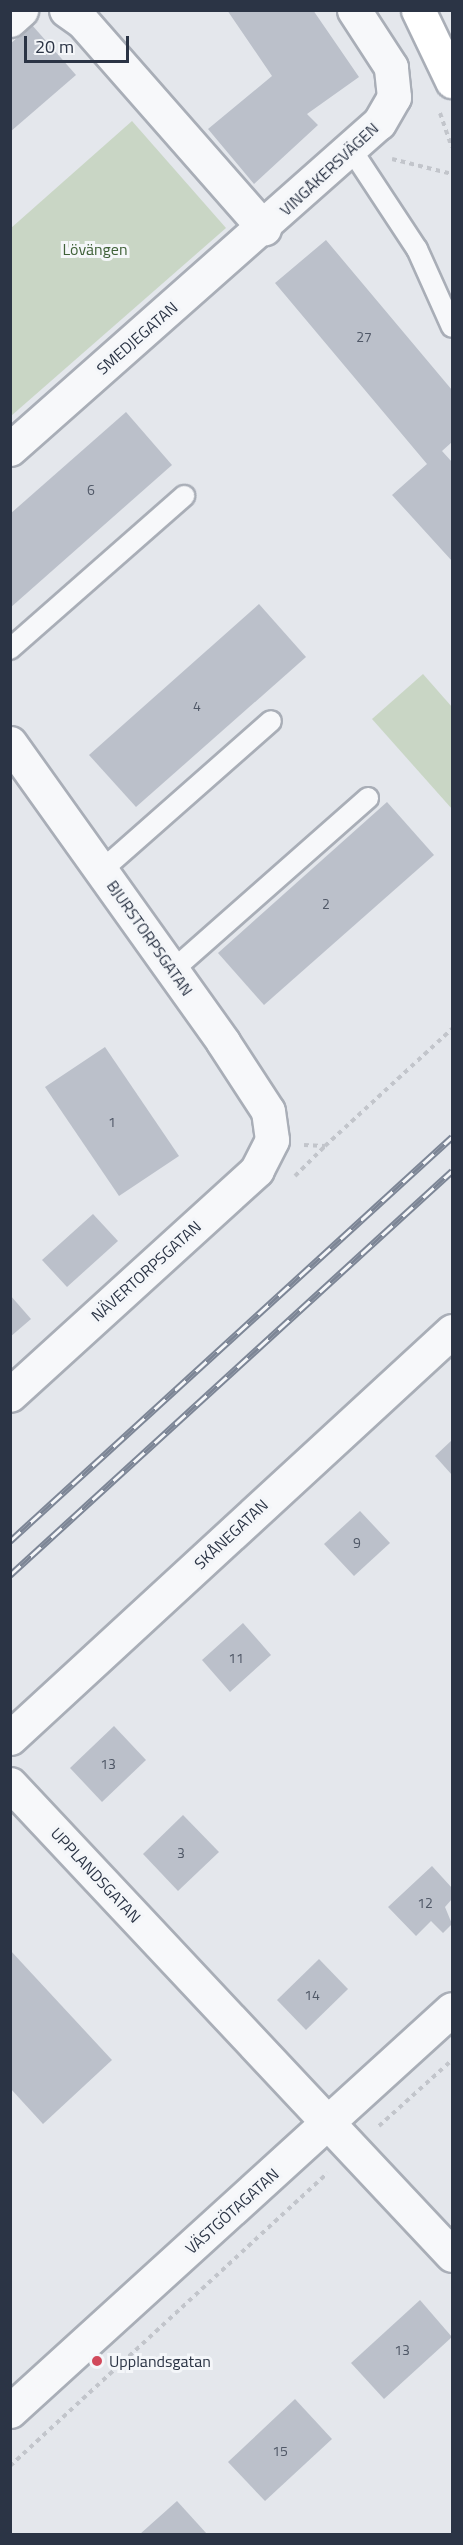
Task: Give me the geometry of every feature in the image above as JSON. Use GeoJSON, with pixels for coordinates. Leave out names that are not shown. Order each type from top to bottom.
{"type":"FeatureCollection","features":[{"type":"Feature","properties":{"kind":"main road"},"geometry":{"type":"LineString","coordinates":[[418,10],[453,81]]}},
{"type":"Feature","properties":{"kind":"street"},"geometry":{"type":"LineString","coordinates":[[10,20],[21,10]]}},
{"type":"Feature","properties":{"kind":"street"},"geometry":{"type":"LineString","coordinates":[[66,10],[82,21],[264,228]]}},
{"type":"Feature","properties":{"kind":"street","name":"VINGÅKERSVÄGEN"},"geometry":{"type":"LineString","coordinates":[[264,228],[379,123],[394,97],[391,67],[354,10]]}},
{"type":"Feature","properties":{"kind":"street","name":"SMEDJEGATAN"},"geometry":{"type":"LineString","coordinates":[[10,449],[264,228]]}},
{"type":"Feature","properties":{"kind":"street","name":"BJURSTORPSGATAN"},"geometry":{"type":"LineString","coordinates":[[10,743],[173,970],[268,1111],[272,1140]]}},
{"type":"Feature","properties":{"kind":"street","name":"NÄVERTORPSGATAN"},"geometry":{"type":"LineString","coordinates":[[10,1395],[256,1170],[272,1140]]}},
{"type":"Feature","properties":{"kind":"street","name":"SKÅNEGATAN"},"geometry":{"type":"LineString","coordinates":[[10,1738],[453,1331]]}},
{"type":"Feature","properties":{"kind":"street","name":"UPPLANDSGATAN"},"geometry":{"type":"LineString","coordinates":[[10,1784],[327,2126],[453,2255]]}},
{"type":"Feature","properties":{"kind":"street","name":"VÄSTGÖTAGATAN"},"geometry":{"type":"LineString","coordinates":[[10,2411],[327,2126],[453,2009]]}},
{"type":"Feature","properties":{"kind":"lane"},"geometry":{"type":"LineString","coordinates":[[351,149],[417,249],[453,327]]}},
{"type":"Feature","properties":{"kind":"lane"},"geometry":{"type":"LineString","coordinates":[[10,649],[184,496]]}},
{"type":"Feature","properties":{"kind":"lane"},"geometry":{"type":"LineString","coordinates":[[102,870],[271,721]]}},
{"type":"Feature","properties":{"kind":"lane"},"geometry":{"type":"LineString","coordinates":[[173,970],[368,798]]}},
{"type":"Feature","properties":{"kind":"path"},"geometry":{"type":"LineString","coordinates":[[351,149],[453,174]]}},
{"type":"Feature","properties":{"kind":"path"},"geometry":{"type":"LineString","coordinates":[[272,1140],[325,1146],[453,1029]]}},
{"type":"Feature","properties":{"kind":"path"},"geometry":{"type":"LineString","coordinates":[[10,2466],[352,2150],[453,2060]]}},
{"type":"Feature","properties":{"kind":"green space","name":"Lövängen"},"geometry":{"type":"Polygon","coordinates":[[[132,121],[226,228],[11,416],[11,228],[132,121]]]}},
{"type":"Feature","properties":{"kind":"green space"},"geometry":{"type":"Polygon","coordinates":[[[423,674],[452,707],[452,809],[372,719],[423,674]]]}},
{"type":"Feature","properties":{"kind":"building"},"geometry":{"type":"Polygon","coordinates":[[[227,10],[313,10],[359,77],[307,114],[318,125],[254,184],[208,129],[272,76],[227,10]]]}},
{"type":"Feature","properties":{"kind":"building"},"geometry":{"type":"Polygon","coordinates":[[[32,25],[76,75],[10,132],[10,44],[32,25]]]}},
{"type":"Feature","properties":{"kind":"building"},"geometry":{"type":"Polygon","coordinates":[[[326,240],[452,390],[452,442],[442,451],[452,462],[452,561],[392,495],[427,464],[275,283],[326,240]]]}},
{"type":"Feature","properties":{"kind":"building"},"geometry":{"type":"Polygon","coordinates":[[[126,412],[172,465],[10,608],[10,514],[126,412]]]}},
{"type":"Feature","properties":{"kind":"building"},"geometry":{"type":"Polygon","coordinates":[[[259,604],[306,657],[136,807],[89,755],[259,604]]]}},
{"type":"Feature","properties":{"kind":"building"},"geometry":{"type":"Polygon","coordinates":[[[387,802],[434,855],[264,1005],[218,953],[387,802]]]}},
{"type":"Feature","properties":{"kind":"building"},"geometry":{"type":"Polygon","coordinates":[[[105,1047],[179,1156],[119,1196],[45,1087],[105,1047]]]}},
{"type":"Feature","properties":{"kind":"building"},"geometry":{"type":"Polygon","coordinates":[[[93,1214],[118,1241],[67,1287],[42,1260],[93,1214]]]}},
{"type":"Feature","properties":{"kind":"building"},"geometry":{"type":"Polygon","coordinates":[[[10,1295],[31,1319],[10,1337],[10,1295]]]}},
{"type":"Feature","properties":{"kind":"building"},"geometry":{"type":"Polygon","coordinates":[[[452,1440],[452,1475],[435,1456],[452,1440]]]}},
{"type":"Feature","properties":{"kind":"building"},"geometry":{"type":"Polygon","coordinates":[[[360,1511],[390,1543],[354,1576],[324,1544],[360,1511]]]}},
{"type":"Feature","properties":{"kind":"building"},"geometry":{"type":"Polygon","coordinates":[[[243,1623],[271,1655],[230,1692],[202,1660],[243,1623]]]}},
{"type":"Feature","properties":{"kind":"building"},"geometry":{"type":"Polygon","coordinates":[[[114,1726],[146,1760],[102,1802],[70,1768],[114,1726]]]}},
{"type":"Feature","properties":{"kind":"building"},"geometry":{"type":"Polygon","coordinates":[[[183,1815],[219,1852],[178,1891],[143,1854],[183,1815]]]}},
{"type":"Feature","properties":{"kind":"building"},"geometry":{"type":"Polygon","coordinates":[[[432,1866],[452,1888],[452,1899],[445,1907],[452,1924],[443,1933],[431,1921],[416,1936],[388,1907],[432,1866]]]}},
{"type":"Feature","properties":{"kind":"building"},"geometry":{"type":"Polygon","coordinates":[[[10,1950],[112,2060],[43,2124],[10,2088],[10,1950]]]}},
{"type":"Feature","properties":{"kind":"building"},"geometry":{"type":"Polygon","coordinates":[[[319,1959],[348,1989],[306,2030],[277,2000],[319,1959]]]}},
{"type":"Feature","properties":{"kind":"building"},"geometry":{"type":"Polygon","coordinates":[[[420,2300],[452,2337],[384,2399],[351,2363],[420,2300]]]}},
{"type":"Feature","properties":{"kind":"building"},"geometry":{"type":"Polygon","coordinates":[[[295,2399],[332,2439],[265,2501],[228,2462],[295,2399]]]}},
{"type":"Feature","properties":{"kind":"building"},"geometry":{"type":"Polygon","coordinates":[[[177,2501],[207,2534],[140,2534],[177,2501]]]}},
{"type":"Feature","properties":{"kind":"railway"},"geometry":{"type":"LineString","coordinates":[[10,1541],[452,1137]]}},
{"type":"Feature","properties":{"kind":"railway"},"geometry":{"type":"LineString","coordinates":[[10,1575],[452,1171]]}},
{"type":"Feature","properties":{"kind":"place","name":"Upplandsgatan"},"geometry":{"type":"Point","coordinates":[97,2361]}}]}
